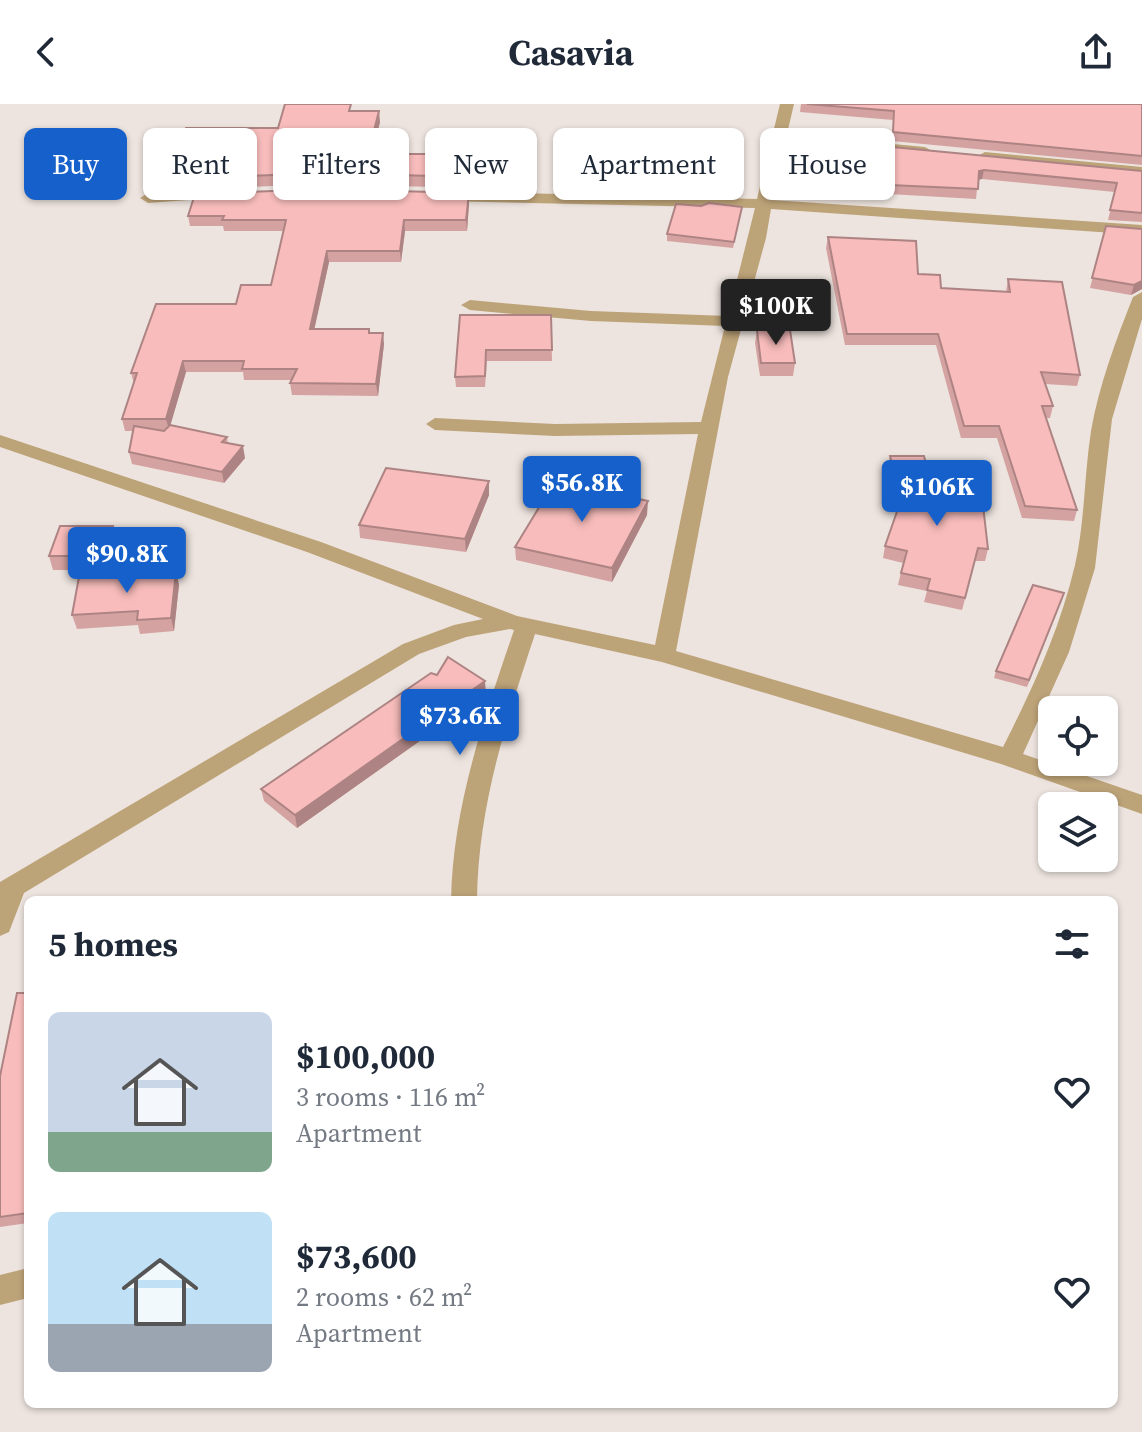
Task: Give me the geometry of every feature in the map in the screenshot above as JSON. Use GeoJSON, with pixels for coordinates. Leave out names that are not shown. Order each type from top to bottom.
{"type":"FeatureCollection","features":[{"type":"Feature","properties":{"kind":"street"},"geometry":{"type":"LineString","coordinates":[[782,128],[787,104]]}},
{"type":"Feature","properties":{"kind":"street"},"geometry":{"type":"LineString","coordinates":[[895,148],[937,152]]}},
{"type":"Feature","properties":{"kind":"street"},"geometry":{"type":"LineString","coordinates":[[967,155],[1142,172]]}},
{"type":"Feature","properties":{"kind":"street"},"geometry":{"type":"LineString","coordinates":[[537,199],[765,204],[1142,230]]}},
{"type":"Feature","properties":{"kind":"street"},"geometry":{"type":"LineString","coordinates":[[664,655],[709,428],[765,200]]}},
{"type":"Feature","properties":{"kind":"street"},"geometry":{"type":"LineString","coordinates":[[1009,758],[1035,709],[1075,595],[1089,542],[1103,420],[1120,354],[1142,297]]}},
{"type":"Feature","properties":{"kind":"street"},"geometry":{"type":"LineString","coordinates":[[470,305],[591,316],[735,321]]}},
{"type":"Feature","properties":{"kind":"street"},"geometry":{"type":"LineString","coordinates":[[435,424],[555,430],[709,428]]}},
{"type":"Feature","properties":{"kind":"street"},"geometry":{"type":"LineString","coordinates":[[0,441],[314,547],[519,623],[664,655],[1009,758],[1142,805]]}},
{"type":"Feature","properties":{"kind":"street"},"geometry":{"type":"LineString","coordinates":[[0,925],[6,892],[411,649],[462,630],[519,623]]}},
{"type":"Feature","properties":{"kind":"street"},"geometry":{"type":"LineString","coordinates":[[464,896],[463,864],[468,819],[519,623]]}},
{"type":"Feature","properties":{"kind":"street"},"geometry":{"type":"LineString","coordinates":[[0,1290],[24,1284]]}},
{"type":"Feature","properties":{"kind":"building"},"geometry":{"type":"Polygon","coordinates":[[[285,104],[351,104],[349,111],[379,111],[375,128],[278,128],[285,104]]]}},
{"type":"Feature","properties":{"kind":"building"},"geometry":{"type":"Polygon","coordinates":[[[807,104],[1142,104],[1142,156],[895,132],[894,111],[807,104]]]}},
{"type":"Feature","properties":{"kind":"building"},"geometry":{"type":"Polygon","coordinates":[[[257,128],[273,128],[273,175],[257,176],[257,128]]]}},
{"type":"Feature","properties":{"kind":"building"},"geometry":{"type":"Polygon","coordinates":[[[895,147],[1142,171],[1142,213],[1110,210],[1117,183],[984,170],[979,171],[978,189],[895,185],[895,147]]]}},
{"type":"Feature","properties":{"kind":"building"},"geometry":{"type":"Polygon","coordinates":[[[409,154],[425,154],[425,176],[409,175],[409,154]]]}},
{"type":"Feature","properties":{"kind":"building"},"geometry":{"type":"Polygon","coordinates":[[[273,191],[273,200],[409,200],[409,191],[425,192],[425,200],[468,200],[466,220],[404,220],[400,251],[327,251],[310,329],[369,329],[369,333],[383,333],[376,384],[290,383],[297,369],[242,369],[244,361],[183,361],[166,419],[122,419],[137,373],[131,373],[156,304],[236,304],[241,285],[271,285],[286,220],[222,220],[224,216],[188,216],[193,200],[257,200],[257,192],[273,191]]]}},
{"type":"Feature","properties":{"kind":"building"},"geometry":{"type":"Polygon","coordinates":[[[709,203],[742,207],[734,242],[667,234],[676,204],[701,206],[709,203]]]}},
{"type":"Feature","properties":{"kind":"building"},"geometry":{"type":"Polygon","coordinates":[[[1106,226],[1142,229],[1142,281],[1134,285],[1092,278],[1106,226]]]}},
{"type":"Feature","properties":{"kind":"building"},"geometry":{"type":"Polygon","coordinates":[[[828,237],[916,241],[918,274],[940,275],[941,288],[1010,292],[1008,279],[1062,282],[1080,375],[1041,372],[1053,406],[1042,406],[1077,510],[1025,506],[999,426],[964,426],[938,334],[847,334],[828,237]]]}},
{"type":"Feature","properties":{"kind":"building"},"geometry":{"type":"Polygon","coordinates":[[[460,315],[551,315],[552,350],[486,350],[485,376],[455,377],[460,315]]]}},
{"type":"Feature","properties":{"kind":"building"},"geometry":{"type":"Polygon","coordinates":[[[757,330],[790,330],[795,363],[761,363],[757,330]]]}},
{"type":"Feature","properties":{"kind":"building"},"geometry":{"type":"Polygon","coordinates":[[[170,425],[227,437],[222,442],[243,446],[222,472],[129,452],[134,426],[164,431],[170,425]]]}},
{"type":"Feature","properties":{"kind":"building"},"geometry":{"type":"Polygon","coordinates":[[[890,456],[924,456],[931,484],[981,488],[988,549],[978,548],[965,598],[927,590],[930,579],[901,573],[907,551],[885,546],[901,500],[890,456]]]}},
{"type":"Feature","properties":{"kind":"building"},"geometry":{"type":"Polygon","coordinates":[[[386,468],[489,481],[465,539],[359,525],[386,468]]]}},
{"type":"Feature","properties":{"kind":"building"},"geometry":{"type":"Polygon","coordinates":[[[555,481],[648,501],[612,568],[515,547],[555,481]]]}},
{"type":"Feature","properties":{"kind":"building"},"geometry":{"type":"Polygon","coordinates":[[[60,526],[113,526],[104,556],[49,556],[60,526]]]}},
{"type":"Feature","properties":{"kind":"building"},"geometry":{"type":"Polygon","coordinates":[[[176,571],[171,618],[137,620],[138,611],[72,615],[79,577],[176,571]]]}},
{"type":"Feature","properties":{"kind":"building"},"geometry":{"type":"Polygon","coordinates":[[[1033,585],[1064,593],[1029,680],[996,671],[1033,585]]]}},
{"type":"Feature","properties":{"kind":"building"},"geometry":{"type":"Polygon","coordinates":[[[448,657],[485,681],[295,815],[261,789],[431,673],[437,675],[448,657]]]}},
{"type":"Feature","properties":{"kind":"building"},"geometry":{"type":"Polygon","coordinates":[[[17,993],[24,993],[24,1214],[0,1217],[0,1076],[17,993]]]}}]}
